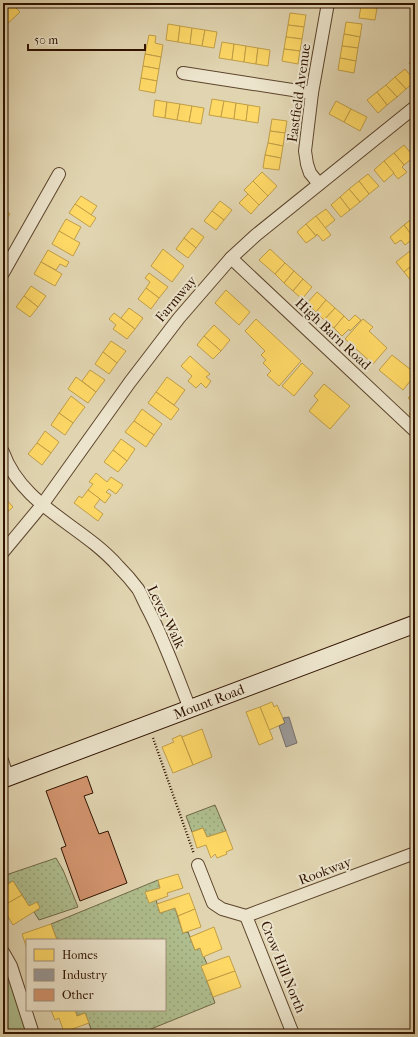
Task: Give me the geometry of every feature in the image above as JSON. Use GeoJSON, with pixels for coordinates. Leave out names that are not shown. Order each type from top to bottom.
{"type":"FeatureCollection","features":[{"type":"Feature","properties":{"kind":"street","name":"Eastfield Avenue"},"geometry":{"type":"LineString","coordinates":[[319,184],[310,173],[305,151],[312,93],[328,3]]}},
{"type":"Feature","properties":{"kind":"street"},"geometry":{"type":"LineString","coordinates":[[183,73],[312,93]]}},
{"type":"Feature","properties":{"kind":"street","name":"Farmway"},"geometry":{"type":"LineString","coordinates":[[3,552],[42,505],[130,382],[179,318],[231,258],[256,235],[415,107]]}},
{"type":"Feature","properties":{"kind":"street"},"geometry":{"type":"LineString","coordinates":[[3,273],[59,174]]}},
{"type":"Feature","properties":{"kind":"street","name":"High Barn Road"},"geometry":{"type":"LineString","coordinates":[[231,258],[415,431]]}},
{"type":"Feature","properties":{"kind":"street","name":"Lever Walk"},"geometry":{"type":"LineString","coordinates":[[3,452],[13,474],[32,496],[92,541],[117,564],[138,590],[158,627],[190,709]]}},
{"type":"Feature","properties":{"kind":"street","name":"Mount Road"},"geometry":{"type":"LineString","coordinates":[[7,778],[415,624]]}},
{"type":"Feature","properties":{"kind":"street","name":"Rookway"},"geometry":{"type":"LineString","coordinates":[[246,916],[415,853]]}},
{"type":"Feature","properties":{"kind":"street","name":"Crow Hill North"},"geometry":{"type":"LineString","coordinates":[[198,865],[213,903],[222,909],[246,916],[293,1034]]}},
{"type":"Feature","properties":{"kind":"street"},"geometry":{"type":"LineString","coordinates":[[3,952],[11,966],[33,1034]]}},
{"type":"Feature","properties":{"kind":"lane"},"geometry":{"type":"LineString","coordinates":[[3,754],[7,778]]}},
{"type":"Feature","properties":{"kind":"path"},"geometry":{"type":"LineString","coordinates":[[149,724],[198,865]]}},
{"type":"Feature","properties":{"kind":"green space"},"geometry":{"type":"Polygon","coordinates":[[[215,805],[226,831],[207,837],[203,828],[192,832],[186,816],[215,805]]]}},
{"type":"Feature","properties":{"kind":"green space"},"geometry":{"type":"Polygon","coordinates":[[[56,858],[63,870],[78,907],[39,920],[34,912],[40,908],[37,903],[29,906],[13,881],[3,887],[3,876],[56,858]]]}},
{"type":"Feature","properties":{"kind":"green space"},"geometry":{"type":"Polygon","coordinates":[[[158,880],[160,888],[146,892],[156,900],[160,913],[175,908],[183,933],[188,932],[195,950],[200,948],[207,964],[207,981],[215,1003],[146,1031],[147,1034],[79,1034],[91,1029],[85,1013],[77,1016],[75,1011],[166,1011],[166,939],[57,939],[51,924],[158,880]]]}},
{"type":"Feature","properties":{"kind":"green space"},"geometry":{"type":"Polygon","coordinates":[[[3,961],[30,1034],[3,1034],[3,961]]]}},
{"type":"Feature","properties":{"kind":"building: Homes"},"geometry":{"type":"Polygon","coordinates":[[[6,3],[11,3],[20,12],[3,28],[3,6],[6,3]]]}},
{"type":"Feature","properties":{"kind":"building: Homes"},"geometry":{"type":"Polygon","coordinates":[[[282,3],[298,3],[298,6],[282,3]]]}},
{"type":"Feature","properties":{"kind":"building: Homes"},"geometry":{"type":"Polygon","coordinates":[[[361,3],[378,3],[377,8],[361,6],[361,3]]]}},
{"type":"Feature","properties":{"kind":"building: Homes"},"geometry":{"type":"Polygon","coordinates":[[[361,6],[377,8],[375,20],[359,18],[361,6]]]}},
{"type":"Feature","properties":{"kind":"building: Homes"},"geometry":{"type":"Polygon","coordinates":[[[290,13],[306,15],[304,27],[288,25],[290,13]]]}},
{"type":"Feature","properties":{"kind":"building: Homes"},"geometry":{"type":"Polygon","coordinates":[[[346,22],[362,24],[360,37],[344,34],[346,22]]]}},
{"type":"Feature","properties":{"kind":"building: Homes"},"geometry":{"type":"Polygon","coordinates":[[[168,24],[180,26],[178,42],[166,40],[168,24]]]}},
{"type":"Feature","properties":{"kind":"building: Homes"},"geometry":{"type":"Polygon","coordinates":[[[288,25],[304,27],[302,39],[286,37],[288,25]]]}},
{"type":"Feature","properties":{"kind":"building: Homes"},"geometry":{"type":"Polygon","coordinates":[[[180,26],[192,28],[190,44],[178,42],[180,26]]]}},
{"type":"Feature","properties":{"kind":"building: Homes"},"geometry":{"type":"Polygon","coordinates":[[[192,28],[205,30],[202,46],[190,44],[192,28]]]}},
{"type":"Feature","properties":{"kind":"building: Homes"},"geometry":{"type":"Polygon","coordinates":[[[205,30],[217,32],[214,48],[202,46],[205,30]]]}},
{"type":"Feature","properties":{"kind":"building: Homes"},"geometry":{"type":"Polygon","coordinates":[[[344,34],[360,37],[358,48],[342,46],[344,34]]]}},
{"type":"Feature","properties":{"kind":"building: Homes"},"geometry":{"type":"Polygon","coordinates":[[[149,35],[156,36],[155,43],[163,45],[161,57],[145,54],[149,35]]]}},
{"type":"Feature","properties":{"kind":"building: Homes"},"geometry":{"type":"Polygon","coordinates":[[[286,37],[302,39],[300,51],[284,49],[286,37]]]}},
{"type":"Feature","properties":{"kind":"building: Homes"},"geometry":{"type":"Polygon","coordinates":[[[222,42],[234,44],[232,60],[219,58],[222,42]]]}},
{"type":"Feature","properties":{"kind":"building: Homes"},"geometry":{"type":"Polygon","coordinates":[[[234,44],[246,46],[244,62],[232,60],[234,44]]]}},
{"type":"Feature","properties":{"kind":"building: Homes"},"geometry":{"type":"Polygon","coordinates":[[[246,46],[258,48],[256,64],[244,62],[246,46]]]}},
{"type":"Feature","properties":{"kind":"building: Homes"},"geometry":{"type":"Polygon","coordinates":[[[342,46],[358,48],[356,61],[340,58],[342,46]]]}},
{"type":"Feature","properties":{"kind":"building: Homes"},"geometry":{"type":"Polygon","coordinates":[[[258,48],[270,50],[268,66],[256,64],[258,48]]]}},
{"type":"Feature","properties":{"kind":"building: Homes"},"geometry":{"type":"Polygon","coordinates":[[[284,49],[300,51],[298,64],[282,61],[284,49]]]}},
{"type":"Feature","properties":{"kind":"building: Homes"},"geometry":{"type":"Polygon","coordinates":[[[145,54],[161,57],[159,69],[143,66],[145,54]]]}},
{"type":"Feature","properties":{"kind":"building: Homes"},"geometry":{"type":"Polygon","coordinates":[[[415,57],[415,70],[409,63],[415,57]]]}},
{"type":"Feature","properties":{"kind":"building: Homes"},"geometry":{"type":"Polygon","coordinates":[[[340,58],[356,61],[354,73],[338,70],[340,58]]]}},
{"type":"Feature","properties":{"kind":"building: Homes"},"geometry":{"type":"Polygon","coordinates":[[[143,66],[159,69],[157,81],[141,78],[143,66]]]}},
{"type":"Feature","properties":{"kind":"building: Homes"},"geometry":{"type":"Polygon","coordinates":[[[405,69],[415,81],[406,89],[395,77],[405,69]]]}},
{"type":"Feature","properties":{"kind":"building: Homes"},"geometry":{"type":"Polygon","coordinates":[[[395,77],[406,89],[397,97],[386,85],[395,77]]]}},
{"type":"Feature","properties":{"kind":"building: Homes"},"geometry":{"type":"Polygon","coordinates":[[[141,78],[157,81],[155,93],[139,90],[141,78]]]}},
{"type":"Feature","properties":{"kind":"building: Homes"},"geometry":{"type":"Polygon","coordinates":[[[386,85],[397,97],[387,105],[377,92],[386,85]]]}},
{"type":"Feature","properties":{"kind":"building: Homes"},"geometry":{"type":"Polygon","coordinates":[[[377,92],[387,105],[378,113],[367,100],[377,92]]]}},
{"type":"Feature","properties":{"kind":"building: Homes"},"geometry":{"type":"Polygon","coordinates":[[[212,99],[224,101],[221,117],[209,115],[212,99]]]}},
{"type":"Feature","properties":{"kind":"building: Homes"},"geometry":{"type":"Polygon","coordinates":[[[155,100],[167,102],[165,118],[153,116],[155,100]]]}},
{"type":"Feature","properties":{"kind":"building: Homes"},"geometry":{"type":"Polygon","coordinates":[[[224,101],[236,103],[234,119],[221,117],[224,101]]]}},
{"type":"Feature","properties":{"kind":"building: Homes"},"geometry":{"type":"Polygon","coordinates":[[[336,101],[351,109],[344,122],[329,114],[336,101]]]}},
{"type":"Feature","properties":{"kind":"building: Homes"},"geometry":{"type":"Polygon","coordinates":[[[167,102],[180,104],[177,120],[165,118],[167,102]]]}},
{"type":"Feature","properties":{"kind":"building: Homes"},"geometry":{"type":"Polygon","coordinates":[[[236,103],[248,105],[246,121],[234,119],[236,103]]]}},
{"type":"Feature","properties":{"kind":"building: Homes"},"geometry":{"type":"Polygon","coordinates":[[[180,104],[192,106],[189,122],[177,120],[180,104]]]}},
{"type":"Feature","properties":{"kind":"building: Homes"},"geometry":{"type":"Polygon","coordinates":[[[248,105],[260,107],[258,123],[246,121],[248,105]]]}},
{"type":"Feature","properties":{"kind":"building: Homes"},"geometry":{"type":"Polygon","coordinates":[[[192,106],[204,108],[201,124],[189,122],[192,106]]]}},
{"type":"Feature","properties":{"kind":"building: Homes"},"geometry":{"type":"Polygon","coordinates":[[[351,109],[367,117],[360,131],[344,122],[351,109]]]}},
{"type":"Feature","properties":{"kind":"building: Homes"},"geometry":{"type":"Polygon","coordinates":[[[272,119],[287,121],[285,133],[270,131],[272,119]]]}},
{"type":"Feature","properties":{"kind":"building: Homes"},"geometry":{"type":"Polygon","coordinates":[[[270,131],[285,133],[283,146],[268,143],[270,131]]]}},
{"type":"Feature","properties":{"kind":"building: Homes"},"geometry":{"type":"Polygon","coordinates":[[[268,143],[283,146],[281,158],[265,155],[268,143]]]}},
{"type":"Feature","properties":{"kind":"building: Homes"},"geometry":{"type":"Polygon","coordinates":[[[404,145],[414,157],[404,165],[394,153],[404,145]]]}},
{"type":"Feature","properties":{"kind":"building: Homes"},"geometry":{"type":"Polygon","coordinates":[[[394,153],[404,165],[402,167],[407,172],[398,179],[384,161],[394,153]]]}},
{"type":"Feature","properties":{"kind":"building: Homes"},"geometry":{"type":"Polygon","coordinates":[[[265,155],[281,158],[279,170],[263,168],[265,155]]]}},
{"type":"Feature","properties":{"kind":"building: Homes"},"geometry":{"type":"Polygon","coordinates":[[[384,161],[394,173],[384,182],[374,170],[384,161]]]}},
{"type":"Feature","properties":{"kind":"building: Homes"},"geometry":{"type":"Polygon","coordinates":[[[262,172],[277,186],[268,196],[253,181],[262,172]]]}},
{"type":"Feature","properties":{"kind":"building: Homes"},"geometry":{"type":"Polygon","coordinates":[[[368,174],[379,186],[369,194],[359,181],[368,174]]]}},
{"type":"Feature","properties":{"kind":"building: Homes"},"geometry":{"type":"Polygon","coordinates":[[[253,181],[268,196],[259,205],[244,190],[253,181]]]}},
{"type":"Feature","properties":{"kind":"building: Homes"},"geometry":{"type":"Polygon","coordinates":[[[359,181],[369,194],[360,202],[349,189],[359,181]]]}},
{"type":"Feature","properties":{"kind":"building: Homes"},"geometry":{"type":"Polygon","coordinates":[[[349,189],[360,202],[350,210],[340,197],[349,189]]]}},
{"type":"Feature","properties":{"kind":"building: Homes"},"geometry":{"type":"Polygon","coordinates":[[[248,194],[259,205],[251,214],[239,203],[248,194]]]}},
{"type":"Feature","properties":{"kind":"building: Homes"},"geometry":{"type":"Polygon","coordinates":[[[81,196],[97,206],[91,215],[75,204],[81,196]]]}},
{"type":"Feature","properties":{"kind":"building: Homes"},"geometry":{"type":"Polygon","coordinates":[[[340,197],[350,210],[341,217],[331,205],[340,197]]]}},
{"type":"Feature","properties":{"kind":"building: Homes"},"geometry":{"type":"Polygon","coordinates":[[[220,201],[232,210],[224,220],[212,211],[220,201]]]}},
{"type":"Feature","properties":{"kind":"building: Homes"},"geometry":{"type":"Polygon","coordinates":[[[75,204],[96,218],[90,227],[69,213],[75,204]]]}},
{"type":"Feature","properties":{"kind":"building: Homes"},"geometry":{"type":"Polygon","coordinates":[[[3,208],[10,214],[3,223],[3,208]]]}},
{"type":"Feature","properties":{"kind":"building: Homes"},"geometry":{"type":"Polygon","coordinates":[[[326,209],[335,220],[325,228],[316,216],[326,209]]]}},
{"type":"Feature","properties":{"kind":"building: Homes"},"geometry":{"type":"Polygon","coordinates":[[[212,211],[224,220],[216,230],[204,221],[212,211]]]}},
{"type":"Feature","properties":{"kind":"building: Homes"},"geometry":{"type":"Polygon","coordinates":[[[316,216],[331,235],[323,241],[317,234],[316,236],[306,224],[316,216]]]}},
{"type":"Feature","properties":{"kind":"building: Homes"},"geometry":{"type":"Polygon","coordinates":[[[414,217],[415,219],[414,238],[404,225],[414,217]]]}},
{"type":"Feature","properties":{"kind":"building: Homes"},"geometry":{"type":"Polygon","coordinates":[[[66,219],[81,227],[74,240],[59,231],[66,219]]]}},
{"type":"Feature","properties":{"kind":"building: Homes"},"geometry":{"type":"Polygon","coordinates":[[[306,224],[316,236],[306,243],[297,232],[306,224]]]}},
{"type":"Feature","properties":{"kind":"building: Homes"},"geometry":{"type":"Polygon","coordinates":[[[404,225],[414,238],[405,245],[401,240],[395,244],[390,237],[404,225]]]}},
{"type":"Feature","properties":{"kind":"building: Homes"},"geometry":{"type":"Polygon","coordinates":[[[192,228],[204,237],[196,248],[184,238],[192,228]]]}},
{"type":"Feature","properties":{"kind":"building: Homes"},"geometry":{"type":"Polygon","coordinates":[[[59,231],[80,243],[73,256],[52,244],[59,231]]]}},
{"type":"Feature","properties":{"kind":"building: Homes"},"geometry":{"type":"Polygon","coordinates":[[[184,238],[196,248],[188,258],[176,249],[184,238]]]}},
{"type":"Feature","properties":{"kind":"building: Homes"},"geometry":{"type":"Polygon","coordinates":[[[163,249],[184,266],[172,282],[151,266],[163,249]]]}},
{"type":"Feature","properties":{"kind":"building: Homes"},"geometry":{"type":"Polygon","coordinates":[[[270,249],[285,263],[275,274],[259,260],[270,249]]]}},
{"type":"Feature","properties":{"kind":"building: Homes"},"geometry":{"type":"Polygon","coordinates":[[[48,250],[69,262],[66,267],[60,264],[56,270],[41,262],[48,250]]]}},
{"type":"Feature","properties":{"kind":"building: Homes"},"geometry":{"type":"Polygon","coordinates":[[[410,251],[415,258],[415,263],[404,272],[396,262],[410,251]]]}},
{"type":"Feature","properties":{"kind":"building: Homes"},"geometry":{"type":"Polygon","coordinates":[[[41,262],[62,274],[55,286],[34,274],[41,262]]]}},
{"type":"Feature","properties":{"kind":"building: Homes"},"geometry":{"type":"Polygon","coordinates":[[[285,263],[294,271],[284,283],[275,274],[285,263]]]}},
{"type":"Feature","properties":{"kind":"building: Homes"},"geometry":{"type":"Polygon","coordinates":[[[415,263],[415,280],[412,282],[404,272],[415,263]]]}},
{"type":"Feature","properties":{"kind":"building: Homes"},"geometry":{"type":"Polygon","coordinates":[[[294,271],[303,279],[293,291],[284,283],[294,271]]]}},
{"type":"Feature","properties":{"kind":"building: Homes"},"geometry":{"type":"Polygon","coordinates":[[[149,273],[168,287],[159,298],[146,288],[150,282],[145,278],[149,273]]]}},
{"type":"Feature","properties":{"kind":"building: Homes"},"geometry":{"type":"Polygon","coordinates":[[[303,279],[312,287],[302,299],[293,291],[303,279]]]}},
{"type":"Feature","properties":{"kind":"building: Homes"},"geometry":{"type":"Polygon","coordinates":[[[31,286],[46,296],[38,307],[24,296],[31,286]]]}},
{"type":"Feature","properties":{"kind":"building: Homes"},"geometry":{"type":"Polygon","coordinates":[[[146,288],[159,298],[151,309],[138,299],[146,288]]]}},
{"type":"Feature","properties":{"kind":"building: Homes"},"geometry":{"type":"Polygon","coordinates":[[[226,290],[250,312],[239,325],[215,303],[226,290]]]}},
{"type":"Feature","properties":{"kind":"building: Homes"},"geometry":{"type":"Polygon","coordinates":[[[317,292],[326,300],[316,312],[307,303],[317,292]]]}},
{"type":"Feature","properties":{"kind":"building: Homes"},"geometry":{"type":"Polygon","coordinates":[[[24,296],[38,307],[30,317],[16,307],[24,296]]]}},
{"type":"Feature","properties":{"kind":"building: Homes"},"geometry":{"type":"Polygon","coordinates":[[[326,300],[335,308],[324,320],[316,312],[326,300]]]}},
{"type":"Feature","properties":{"kind":"building: Homes"},"geometry":{"type":"Polygon","coordinates":[[[129,308],[143,318],[135,329],[121,318],[129,308]]]}},
{"type":"Feature","properties":{"kind":"building: Homes"},"geometry":{"type":"Polygon","coordinates":[[[335,308],[344,316],[334,328],[324,320],[335,308]]]}},
{"type":"Feature","properties":{"kind":"building: Homes"},"geometry":{"type":"Polygon","coordinates":[[[114,313],[135,329],[127,339],[113,329],[116,325],[109,319],[114,313]]]}},
{"type":"Feature","properties":{"kind":"building: Homes"},"geometry":{"type":"Polygon","coordinates":[[[355,315],[361,320],[350,331],[349,329],[342,336],[334,328],[344,316],[349,321],[355,315]]]}},
{"type":"Feature","properties":{"kind":"building: Homes"},"geometry":{"type":"Polygon","coordinates":[[[256,319],[301,361],[279,386],[267,375],[271,371],[263,363],[266,360],[261,355],[265,351],[245,331],[256,319]]]}},
{"type":"Feature","properties":{"kind":"building: Homes"},"geometry":{"type":"Polygon","coordinates":[[[363,319],[373,327],[369,331],[387,348],[373,364],[345,339],[363,319]]]}},
{"type":"Feature","properties":{"kind":"building: Homes"},"geometry":{"type":"Polygon","coordinates":[[[214,325],[230,340],[221,351],[204,336],[214,325]]]}},
{"type":"Feature","properties":{"kind":"building: Homes"},"geometry":{"type":"Polygon","coordinates":[[[204,336],[221,351],[213,359],[197,345],[204,336]]]}},
{"type":"Feature","properties":{"kind":"building: Homes"},"geometry":{"type":"Polygon","coordinates":[[[111,341],[126,351],[117,363],[103,352],[111,341]]]}},
{"type":"Feature","properties":{"kind":"building: Homes"},"geometry":{"type":"Polygon","coordinates":[[[103,352],[117,363],[109,374],[95,364],[103,352]]]}},
{"type":"Feature","properties":{"kind":"building: Homes"},"geometry":{"type":"Polygon","coordinates":[[[392,355],[415,373],[403,390],[379,370],[392,355]]]}},
{"type":"Feature","properties":{"kind":"building: Homes"},"geometry":{"type":"Polygon","coordinates":[[[190,356],[210,374],[206,377],[211,381],[206,388],[201,383],[196,388],[188,381],[192,376],[181,366],[190,356]]]}},
{"type":"Feature","properties":{"kind":"building: Homes"},"geometry":{"type":"Polygon","coordinates":[[[302,363],[313,373],[294,396],[282,386],[302,363]]]}},
{"type":"Feature","properties":{"kind":"building: Homes"},"geometry":{"type":"Polygon","coordinates":[[[90,370],[105,380],[96,392],[82,381],[90,370]]]}},
{"type":"Feature","properties":{"kind":"building: Homes"},"geometry":{"type":"Polygon","coordinates":[[[76,377],[96,392],[88,403],[68,389],[76,377]]]}},
{"type":"Feature","properties":{"kind":"building: Homes"},"geometry":{"type":"Polygon","coordinates":[[[167,377],[185,390],[174,405],[156,392],[167,377]]]}},
{"type":"Feature","properties":{"kind":"building: Homes"},"geometry":{"type":"Polygon","coordinates":[[[324,384],[350,406],[330,429],[309,411],[318,400],[314,396],[324,384]]]}},
{"type":"Feature","properties":{"kind":"building: Homes"},"geometry":{"type":"Polygon","coordinates":[[[415,391],[415,404],[408,398],[415,391]]]}},
{"type":"Feature","properties":{"kind":"building: Homes"},"geometry":{"type":"Polygon","coordinates":[[[156,392],[179,409],[171,420],[148,403],[156,392]]]}},
{"type":"Feature","properties":{"kind":"building: Homes"},"geometry":{"type":"Polygon","coordinates":[[[71,396],[85,407],[73,423],[59,413],[71,396]]]}},
{"type":"Feature","properties":{"kind":"building: Homes"},"geometry":{"type":"Polygon","coordinates":[[[415,407],[415,419],[409,414],[415,407]]]}},
{"type":"Feature","properties":{"kind":"building: Homes"},"geometry":{"type":"Polygon","coordinates":[[[142,409],[162,424],[154,435],[134,421],[142,409]]]}},
{"type":"Feature","properties":{"kind":"building: Homes"},"geometry":{"type":"Polygon","coordinates":[[[59,413],[73,423],[65,435],[51,425],[59,413]]]}},
{"type":"Feature","properties":{"kind":"building: Homes"},"geometry":{"type":"Polygon","coordinates":[[[134,421],[154,435],[146,447],[125,432],[134,421]]]}},
{"type":"Feature","properties":{"kind":"building: Homes"},"geometry":{"type":"Polygon","coordinates":[[[45,431],[59,442],[51,453],[37,443],[45,431]]]}},
{"type":"Feature","properties":{"kind":"building: Homes"},"geometry":{"type":"Polygon","coordinates":[[[121,439],[135,449],[127,461],[113,450],[121,439]]]}},
{"type":"Feature","properties":{"kind":"building: Homes"},"geometry":{"type":"Polygon","coordinates":[[[37,443],[51,453],[42,465],[28,454],[37,443]]]}},
{"type":"Feature","properties":{"kind":"building: Homes"},"geometry":{"type":"Polygon","coordinates":[[[113,450],[127,461],[118,472],[104,462],[113,450]]]}},
{"type":"Feature","properties":{"kind":"building: Homes"},"geometry":{"type":"Polygon","coordinates":[[[96,473],[107,482],[111,477],[123,485],[116,494],[109,489],[106,492],[111,495],[105,503],[88,490],[93,484],[89,482],[96,473]]]}},
{"type":"Feature","properties":{"kind":"building: Homes"},"geometry":{"type":"Polygon","coordinates":[[[88,490],[100,499],[94,507],[103,514],[98,521],[74,503],[79,496],[82,498],[88,490]]]}},
{"type":"Feature","properties":{"kind":"building: Homes"},"geometry":{"type":"Polygon","coordinates":[[[3,496],[13,507],[3,516],[3,496]]]}},
{"type":"Feature","properties":{"kind":"building: Homes"},"geometry":{"type":"Polygon","coordinates":[[[272,702],[274,707],[277,705],[285,723],[269,730],[260,707],[272,702]]]}},
{"type":"Feature","properties":{"kind":"building: Homes"},"geometry":{"type":"Polygon","coordinates":[[[260,707],[273,739],[259,745],[246,712],[260,707]]]}},
{"type":"Feature","properties":{"kind":"building: Homes"},"geometry":{"type":"Polygon","coordinates":[[[202,729],[212,757],[193,765],[182,737],[202,729]]]}},
{"type":"Feature","properties":{"kind":"building: Homes"},"geometry":{"type":"Polygon","coordinates":[[[181,735],[193,765],[173,773],[162,747],[174,742],[172,739],[181,735]]]}},
{"type":"Feature","properties":{"kind":"building: Homes"},"geometry":{"type":"Polygon","coordinates":[[[203,828],[207,837],[226,831],[233,849],[226,852],[227,854],[217,858],[215,854],[211,858],[206,845],[197,848],[192,832],[203,828]]]}},
{"type":"Feature","properties":{"kind":"building: Homes"},"geometry":{"type":"Polygon","coordinates":[[[178,874],[183,888],[167,893],[168,896],[149,903],[145,892],[160,888],[158,880],[178,874]]]}},
{"type":"Feature","properties":{"kind":"building: Homes"},"geometry":{"type":"Polygon","coordinates":[[[13,881],[22,895],[3,906],[3,887],[13,881]]]}},
{"type":"Feature","properties":{"kind":"building: Homes"},"geometry":{"type":"Polygon","coordinates":[[[189,893],[195,909],[178,916],[175,908],[160,913],[157,904],[189,893]]]}},
{"type":"Feature","properties":{"kind":"building: Homes"},"geometry":{"type":"Polygon","coordinates":[[[22,895],[29,906],[37,902],[40,908],[13,925],[3,909],[3,906],[22,895]]]}},
{"type":"Feature","properties":{"kind":"building: Homes"},"geometry":{"type":"Polygon","coordinates":[[[195,909],[201,927],[183,933],[178,916],[195,909]]]}},
{"type":"Feature","properties":{"kind":"building: Homes"},"geometry":{"type":"Polygon","coordinates":[[[51,924],[57,939],[26,939],[26,946],[22,934],[51,924]]]}},
{"type":"Feature","properties":{"kind":"building: Homes"},"geometry":{"type":"Polygon","coordinates":[[[214,927],[222,949],[203,957],[200,948],[195,950],[190,937],[214,927]]]}},
{"type":"Feature","properties":{"kind":"building: Homes"},"geometry":{"type":"Polygon","coordinates":[[[229,956],[235,971],[207,981],[201,966],[229,956]]]}},
{"type":"Feature","properties":{"kind":"building: Homes"},"geometry":{"type":"Polygon","coordinates":[[[235,971],[241,987],[213,997],[207,981],[235,971]]]}},
{"type":"Feature","properties":{"kind":"building: Homes"},"geometry":{"type":"Polygon","coordinates":[[[51,1011],[75,1011],[77,1016],[85,1013],[89,1023],[64,1032],[59,1018],[55,1020],[51,1011]]]}},
{"type":"Feature","properties":{"kind":"building: Industry"},"geometry":{"type":"Polygon","coordinates":[[[289,717],[297,743],[286,747],[279,726],[285,723],[283,718],[289,717]]]}},
{"type":"Feature","properties":{"kind":"building: Other"},"geometry":{"type":"Polygon","coordinates":[[[87,776],[93,793],[84,796],[99,834],[108,831],[127,883],[80,901],[61,848],[66,846],[46,791],[87,776]]]}}]}
